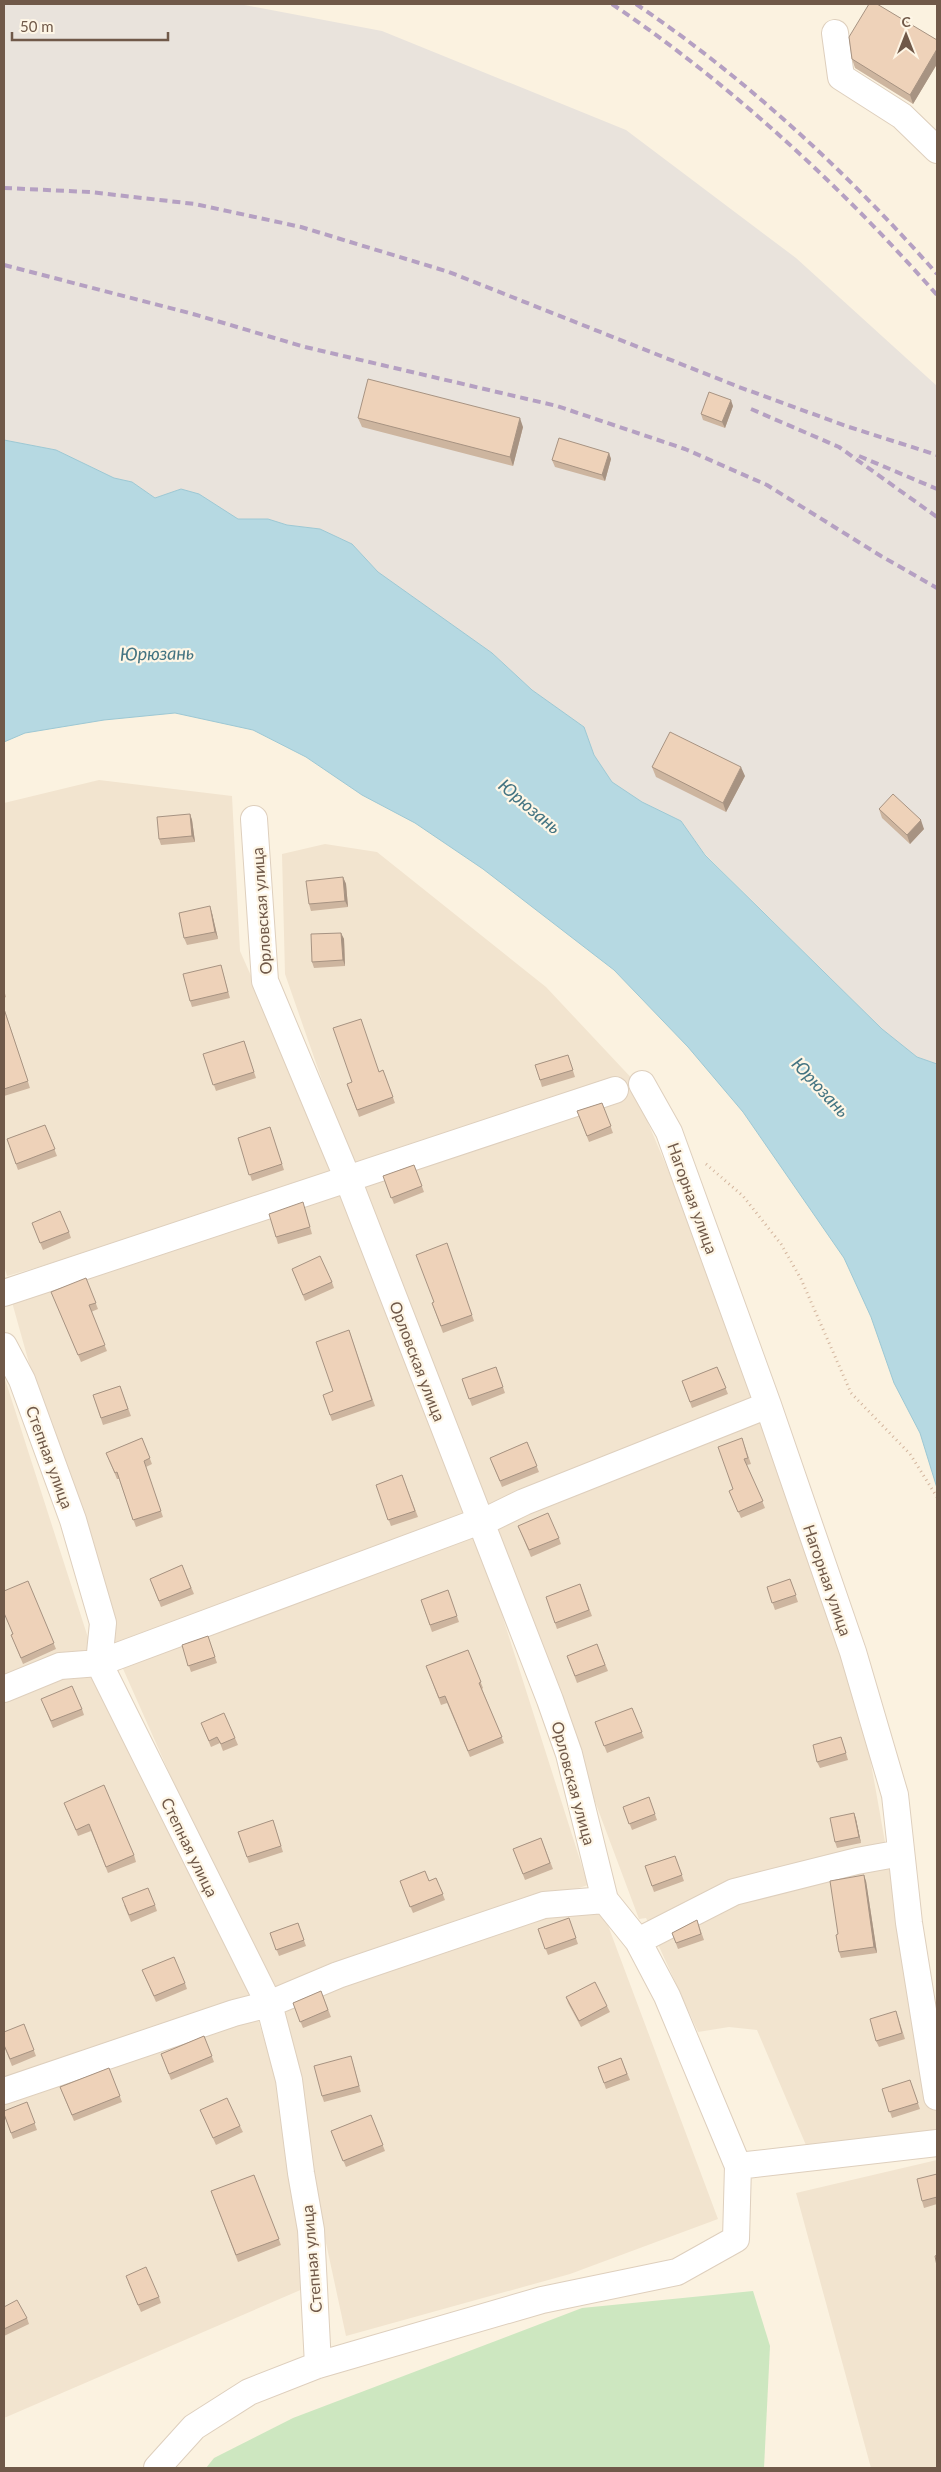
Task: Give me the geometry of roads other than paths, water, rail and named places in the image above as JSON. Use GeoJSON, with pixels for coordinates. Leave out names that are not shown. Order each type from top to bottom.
{"type":"FeatureCollection","features":[{"type":"Feature","properties":{"kind":"street"},"geometry":{"type":"LineString","coordinates":[[835,33],[841,77],[902,116],[937,150]]}},
{"type":"Feature","properties":{"kind":"street","name":"Орловская улица"},"geometry":{"type":"LineString","coordinates":[[254,819],[265,981],[347,1177],[569,1754],[605,1900]]}},
{"type":"Feature","properties":{"kind":"street","name":"Нагорная улица"},"geometry":{"type":"LineString","coordinates":[[642,1084],[669,1132],[768,1405],[856,1661],[895,1795],[909,1923],[937,2097]]}},
{"type":"Feature","properties":{"kind":"street"},"geometry":{"type":"LineString","coordinates":[[4,1293],[347,1177],[615,1090]]}},
{"type":"Feature","properties":{"kind":"street","name":"Степная улица"},"geometry":{"type":"LineString","coordinates":[[4,1346],[22,1380],[73,1520],[103,1623],[100,1663],[269,2004],[289,2080],[311,2230],[318,2365]]}},
{"type":"Feature","properties":{"kind":"street"},"geometry":{"type":"LineString","coordinates":[[4,1689],[60,1666],[100,1663],[472,1524],[481,1523],[524,1502],[768,1405]]}},
{"type":"Feature","properties":{"kind":"street"},"geometry":{"type":"LineString","coordinates":[[638,1941],[734,1892],[857,1861],[901,1853]]}},
{"type":"Feature","properties":{"kind":"street"},"geometry":{"type":"LineString","coordinates":[[4,2091],[234,2013],[269,2004],[338,1975],[544,1905],[605,1900],[638,1941],[667,1996],[738,2166],[736,2239],[676,2272],[542,2300],[318,2365],[249,2392],[225,2407],[194,2427],[158,2468]]}},
{"type":"Feature","properties":{"kind":"street"},"geometry":{"type":"LineString","coordinates":[[738,2166],[937,2144]]}},
{"type":"Feature","properties":{"kind":"water","name":"Юрюзань"},"geometry":{"type":"Polygon","coordinates":[[[4,440],[56,450],[114,478],[132,482],[155,498],[181,489],[199,494],[238,519],[268,519],[287,525],[320,529],[352,544],[378,572],[492,653],[532,690],[584,727],[594,755],[612,782],[642,802],[681,821],[705,855],[882,1029],[917,1057],[937,1064],[937,1488],[920,1433],[894,1383],[871,1317],[844,1258],[743,1112],[688,1047],[614,970],[483,869],[415,823],[362,795],[306,757],[253,730],[175,713],[104,720],[25,733],[4,742],[4,440]]]}},
{"type":"Feature","properties":{"kind":"railway"},"geometry":{"type":"LineString","coordinates":[[612,4],[700,69],[784,139],[863,215],[937,295]]}},
{"type":"Feature","properties":{"kind":"railway"},"geometry":{"type":"LineString","coordinates":[[636,4],[717,64],[795,130],[868,200],[937,274]]}},
{"type":"Feature","properties":{"kind":"railway"},"geometry":{"type":"LineString","coordinates":[[4,188],[90,192],[195,204],[301,227],[449,272],[739,387],[846,426],[937,455]]}},
{"type":"Feature","properties":{"kind":"railway"},"geometry":{"type":"LineString","coordinates":[[4,265],[193,314],[305,347],[557,406],[685,449],[767,485],[881,556],[937,588]]}},
{"type":"Feature","properties":{"kind":"railway"},"geometry":{"type":"LineString","coordinates":[[751,409],[839,447],[937,517]]}},
{"type":"Feature","properties":{"kind":"railway"},"geometry":{"type":"LineString","coordinates":[[859,456],[937,489]]}}]}
